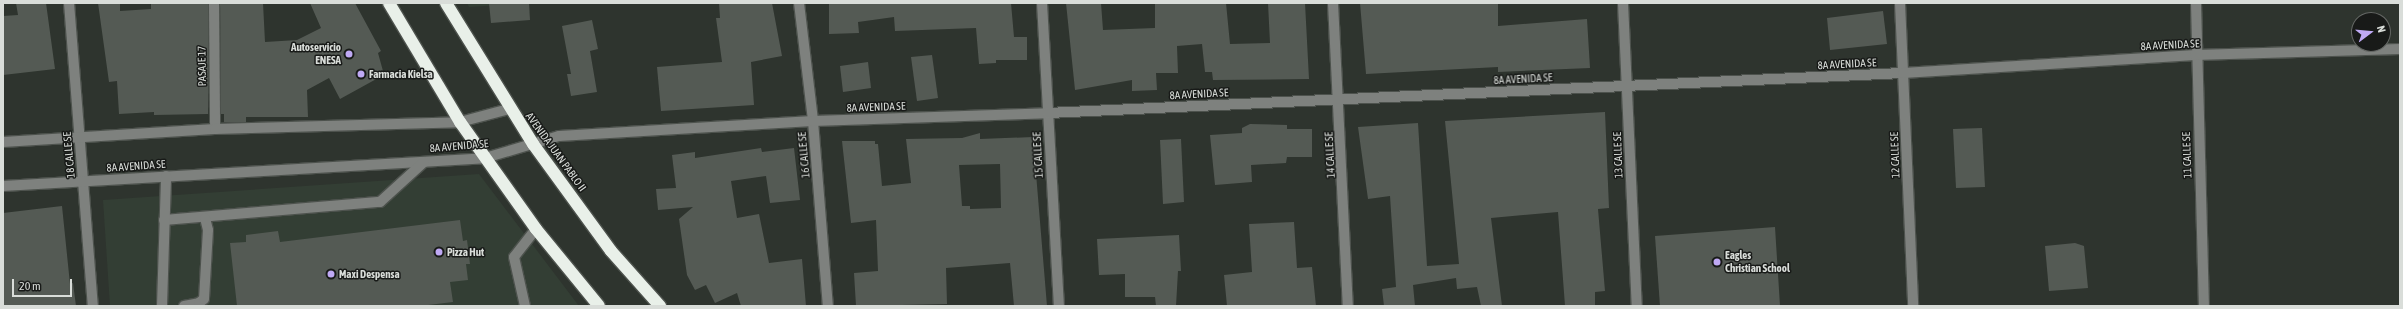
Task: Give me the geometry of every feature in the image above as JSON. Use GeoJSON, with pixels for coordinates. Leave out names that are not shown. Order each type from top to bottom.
{"type":"FeatureCollection","features":[{"type":"Feature","properties":{"kind":"highway"},"geometry":{"type":"LineString","coordinates":[[389,3],[460,122],[536,229],[599,306]]}},
{"type":"Feature","properties":{"kind":"highway","name":"AVENIDA JUAN PABLO II"},"geometry":{"type":"LineString","coordinates":[[446,3],[509,109],[533,144],[611,251],[660,306]]}},
{"type":"Feature","properties":{"kind":"street","name":"18 CALLE SE"},"geometry":{"type":"LineString","coordinates":[[69,3],[93,306]]}},
{"type":"Feature","properties":{"kind":"street","name":"PASAJE 17"},"geometry":{"type":"LineString","coordinates":[[214,3],[215,130]]}},
{"type":"Feature","properties":{"kind":"street","name":"16 CALLE SE"},"geometry":{"type":"LineString","coordinates":[[800,3],[813,121],[828,306]]}},
{"type":"Feature","properties":{"kind":"street","name":"15 CALLE SE"},"geometry":{"type":"LineString","coordinates":[[1042,3],[1059,306]]}},
{"type":"Feature","properties":{"kind":"street","name":"14 CALLE SE"},"geometry":{"type":"LineString","coordinates":[[1333,3],[1339,99],[1348,306]]}},
{"type":"Feature","properties":{"kind":"street","name":"13 CALLE SE"},"geometry":{"type":"LineString","coordinates":[[1623,3],[1637,306]]}},
{"type":"Feature","properties":{"kind":"street","name":"12 CALLE SE"},"geometry":{"type":"LineString","coordinates":[[1900,3],[1913,306]]}},
{"type":"Feature","properties":{"kind":"street","name":"11 CALLE SE"},"geometry":{"type":"LineString","coordinates":[[2196,3],[2195,55],[2204,306]]}},
{"type":"Feature","properties":{"kind":"street","name":"8A AVENIDA SE"},"geometry":{"type":"LineString","coordinates":[[3,186],[485,158],[559,136],[813,121],[1048,113],[1903,73],[2195,55],[2400,49]]}},
{"type":"Feature","properties":{"kind":"street"},"geometry":{"type":"LineString","coordinates":[[3,142],[80,139],[215,130],[460,122],[509,109]]}},
{"type":"Feature","properties":{"kind":"street"},"geometry":{"type":"LineString","coordinates":[[164,220],[205,218],[380,202],[424,162]]}},
{"type":"Feature","properties":{"kind":"street"},"geometry":{"type":"LineString","coordinates":[[162,306],[166,176]]}},
{"type":"Feature","properties":{"kind":"street"},"geometry":{"type":"LineString","coordinates":[[184,306],[199,304],[204,299],[208,237],[205,218]]}},
{"type":"Feature","properties":{"kind":"street"},"geometry":{"type":"LineString","coordinates":[[525,306],[514,257],[536,229]]}},
{"type":"Feature","properties":{"kind":"shaded area"},"geometry":{"type":"Polygon","coordinates":[[[467,3],[536,3],[469,7],[467,3]]]}},
{"type":"Feature","properties":{"kind":"shaded area"},"geometry":{"type":"Polygon","coordinates":[[[479,174],[579,306],[110,306],[103,200],[479,174]]]}},
{"type":"Feature","properties":{"kind":"building"},"geometry":{"type":"Polygon","coordinates":[[[16,3],[46,3],[55,69],[3,75],[3,16],[18,15],[16,3]]]}},
{"type":"Feature","properties":{"kind":"building"},"geometry":{"type":"Polygon","coordinates":[[[98,3],[120,3],[120,11],[151,9],[151,4],[208,3],[208,114],[154,115],[154,112],[119,114],[117,81],[109,82],[98,3]]]}},
{"type":"Feature","properties":{"kind":"building"},"geometry":{"type":"Polygon","coordinates":[[[220,3],[263,3],[265,42],[297,40],[321,28],[310,3],[355,3],[381,51],[378,53],[383,71],[380,77],[340,99],[329,78],[307,90],[308,117],[246,117],[246,122],[224,122],[224,114],[221,114],[220,3]]]}},
{"type":"Feature","properties":{"kind":"building"},"geometry":{"type":"Polygon","coordinates":[[[489,3],[529,3],[530,20],[491,23],[489,3]]]}},
{"type":"Feature","properties":{"kind":"building"},"geometry":{"type":"Polygon","coordinates":[[[719,3],[772,3],[782,56],[751,62],[754,105],[661,111],[657,67],[722,62],[716,18],[720,18],[719,3]]]}},
{"type":"Feature","properties":{"kind":"building"},"geometry":{"type":"Polygon","coordinates":[[[829,3],[1011,3],[1014,37],[1027,37],[1027,60],[996,60],[996,63],[979,64],[976,28],[895,31],[894,17],[858,22],[859,33],[829,34],[829,3]]]}},
{"type":"Feature","properties":{"kind":"building"},"geometry":{"type":"Polygon","coordinates":[[[1066,3],[1101,3],[1103,30],[1155,28],[1155,3],[1226,3],[1230,44],[1270,43],[1268,3],[1305,3],[1309,79],[1213,80],[1212,72],[1205,72],[1202,44],[1177,46],[1178,73],[1156,73],[1157,90],[1132,91],[1132,80],[1075,90],[1066,3]]]}},
{"type":"Feature","properties":{"kind":"building"},"geometry":{"type":"Polygon","coordinates":[[[1360,3],[1498,3],[1498,26],[1587,19],[1590,68],[1498,72],[1498,67],[1366,74],[1360,3]]]}},
{"type":"Feature","properties":{"kind":"building"},"geometry":{"type":"Polygon","coordinates":[[[1883,11],[1887,44],[1830,50],[1827,18],[1883,11]]]}},
{"type":"Feature","properties":{"kind":"building"},"geometry":{"type":"Polygon","coordinates":[[[592,20],[598,49],[590,51],[597,92],[571,96],[567,74],[571,74],[562,26],[592,20]]]}},
{"type":"Feature","properties":{"kind":"building"},"geometry":{"type":"Polygon","coordinates":[[[932,55],[938,98],[917,101],[911,57],[932,55]]]}},
{"type":"Feature","properties":{"kind":"building"},"geometry":{"type":"Polygon","coordinates":[[[868,62],[871,88],[843,92],[840,66],[868,62]]]}},
{"type":"Feature","properties":{"kind":"building"},"geometry":{"type":"Polygon","coordinates":[[[1605,112],[1609,208],[1598,209],[1605,291],[1595,292],[1595,306],[1565,306],[1558,212],[1491,218],[1502,306],[1481,306],[1477,287],[1457,289],[1456,278],[1413,285],[1415,306],[1384,306],[1382,289],[1396,287],[1390,196],[1368,199],[1358,127],[1418,123],[1427,266],[1459,264],[1445,121],[1605,112]]]}},
{"type":"Feature","properties":{"kind":"building"},"geometry":{"type":"Polygon","coordinates":[[[1250,124],[1287,125],[1287,129],[1312,129],[1312,157],[1287,157],[1286,163],[1251,165],[1252,182],[1215,185],[1210,135],[1242,133],[1242,128],[1250,124]]]}},
{"type":"Feature","properties":{"kind":"building"},"geometry":{"type":"Polygon","coordinates":[[[1982,128],[1985,187],[1956,188],[1953,129],[1982,128]]]}},
{"type":"Feature","properties":{"kind":"building"},"geometry":{"type":"Polygon","coordinates":[[[980,133],[980,139],[1033,137],[1047,306],[1014,306],[1010,263],[946,268],[947,304],[856,306],[854,273],[878,271],[876,220],[851,223],[842,141],[875,141],[875,144],[878,144],[882,186],[911,183],[906,139],[962,138],[980,133]],[[1000,164],[959,165],[962,206],[970,206],[970,209],[1001,208],[1000,164]]]}},
{"type":"Feature","properties":{"kind":"building"},"geometry":{"type":"Polygon","coordinates":[[[1181,139],[1184,202],[1163,204],[1160,140],[1181,139]]]}},
{"type":"Feature","properties":{"kind":"building"},"geometry":{"type":"Polygon","coordinates":[[[761,148],[762,152],[794,148],[800,200],[770,203],[766,176],[731,181],[737,218],[759,214],[769,263],[802,259],[806,306],[741,306],[737,293],[715,303],[706,285],[695,290],[687,275],[679,219],[693,207],[658,210],[656,189],[676,188],[672,155],[695,152],[695,158],[761,148]]]}},
{"type":"Feature","properties":{"kind":"building"},"geometry":{"type":"Polygon","coordinates":[[[62,206],[70,284],[73,283],[76,306],[3,306],[3,213],[62,206]]]}},
{"type":"Feature","properties":{"kind":"building","name":"Maxi Despensa"},"geometry":{"type":"Polygon","coordinates":[[[460,220],[463,241],[467,240],[470,264],[466,264],[468,280],[450,282],[453,302],[420,306],[237,306],[230,243],[246,242],[246,235],[278,231],[280,242],[460,220]]]}},
{"type":"Feature","properties":{"kind":"building"},"geometry":{"type":"Polygon","coordinates":[[[1294,222],[1297,268],[1312,267],[1316,306],[1227,306],[1224,275],[1252,272],[1249,224],[1294,222]]]}},
{"type":"Feature","properties":{"kind":"building","name":"Eagles Christian School"},"geometry":{"type":"Polygon","coordinates":[[[1775,227],[1780,306],[1660,306],[1655,236],[1775,227]]]}},
{"type":"Feature","properties":{"kind":"building"},"geometry":{"type":"Polygon","coordinates":[[[1179,235],[1181,271],[1178,271],[1176,306],[1156,306],[1155,297],[1125,297],[1125,274],[1099,275],[1097,239],[1179,235]]]}},
{"type":"Feature","properties":{"kind":"building"},"geometry":{"type":"Polygon","coordinates":[[[2075,243],[2084,246],[2088,288],[2049,291],[2045,246],[2075,243]]]}},
{"type":"Feature","properties":{"kind":"place","name":"Autoservicio ENESA"},"geometry":{"type":"Point","coordinates":[349,54]}},
{"type":"Feature","properties":{"kind":"place","name":"Farmacia Kielsa"},"geometry":{"type":"Point","coordinates":[361,74]}},
{"type":"Feature","properties":{"kind":"place","name":"Pizza Hut"},"geometry":{"type":"Point","coordinates":[439,252]}},
{"type":"Feature","properties":{"kind":"place","name":"Eagles Christian School"},"geometry":{"type":"Point","coordinates":[1717,262]}},
{"type":"Feature","properties":{"kind":"place","name":"Maxi Despensa"},"geometry":{"type":"Point","coordinates":[331,274]}}]}
